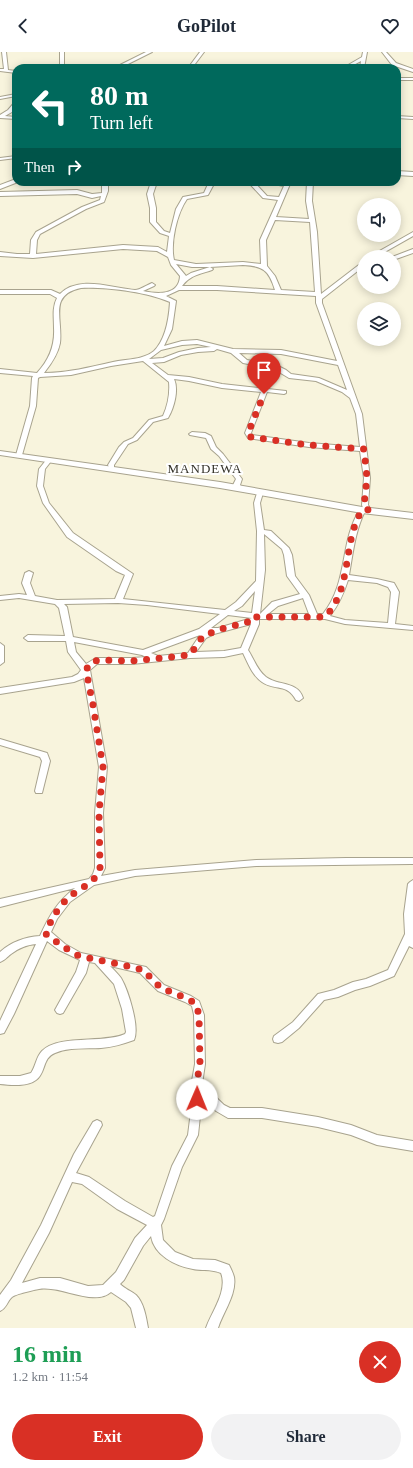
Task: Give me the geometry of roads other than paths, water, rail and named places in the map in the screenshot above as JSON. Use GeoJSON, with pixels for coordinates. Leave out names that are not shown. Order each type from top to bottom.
{"type":"FeatureCollection","features":[{"type":"Feature","properties":{"kind":"main road"},"geometry":{"type":"LineString","coordinates":[[0,453],[239,488],[365,510],[413,516]]}},
{"type":"Feature","properties":{"kind":"street"},"geometry":{"type":"LineString","coordinates":[[4,52],[6,70]]}},
{"type":"Feature","properties":{"kind":"street"},"geometry":{"type":"LineString","coordinates":[[62,52],[62,64]]}},
{"type":"Feature","properties":{"kind":"street"},"geometry":{"type":"LineString","coordinates":[[124,64],[150,52]]}},
{"type":"Feature","properties":{"kind":"street"},"geometry":{"type":"LineString","coordinates":[[193,64],[202,52]]}},
{"type":"Feature","properties":{"kind":"street"},"geometry":{"type":"LineString","coordinates":[[363,64],[366,52]]}},
{"type":"Feature","properties":{"kind":"street"},"geometry":{"type":"LineString","coordinates":[[384,52],[392,62],[397,64]]}},
{"type":"Feature","properties":{"kind":"street"},"geometry":{"type":"LineString","coordinates":[[353,64],[364,58]]}},
{"type":"Feature","properties":{"kind":"street"},"geometry":{"type":"LineString","coordinates":[[401,66],[413,71]]}},
{"type":"Feature","properties":{"kind":"street"},"geometry":{"type":"LineString","coordinates":[[0,70],[12,71]]}},
{"type":"Feature","properties":{"kind":"street"},"geometry":{"type":"LineString","coordinates":[[401,79],[413,79]]}},
{"type":"Feature","properties":{"kind":"street"},"geometry":{"type":"LineString","coordinates":[[0,98],[12,96]]}},
{"type":"Feature","properties":{"kind":"street"},"geometry":{"type":"LineString","coordinates":[[0,117],[12,109]]}},
{"type":"Feature","properties":{"kind":"street"},"geometry":{"type":"LineString","coordinates":[[0,117],[12,118]]}},
{"type":"Feature","properties":{"kind":"street"},"geometry":{"type":"LineString","coordinates":[[401,117],[413,118]]}},
{"type":"Feature","properties":{"kind":"street"},"geometry":{"type":"LineString","coordinates":[[0,159],[12,158]]}},
{"type":"Feature","properties":{"kind":"street"},"geometry":{"type":"LineString","coordinates":[[401,173],[413,174]]}},
{"type":"Feature","properties":{"kind":"street"},"geometry":{"type":"LineString","coordinates":[[0,187],[12,182]]}},
{"type":"Feature","properties":{"kind":"street"},"geometry":{"type":"LineString","coordinates":[[33,256],[35,237],[38,234],[84,208],[102,202],[105,186]]}},
{"type":"Feature","properties":{"kind":"street"},"geometry":{"type":"LineString","coordinates":[[153,186],[150,194],[153,208],[153,222],[158,228],[172,235]]}},
{"type":"Feature","properties":{"kind":"street"},"geometry":{"type":"LineString","coordinates":[[183,280],[182,275],[177,272],[169,250],[178,211],[185,198],[206,194],[210,186]]}},
{"type":"Feature","properties":{"kind":"street"},"geometry":{"type":"LineString","coordinates":[[255,186],[265,197],[281,199]]}},
{"type":"Feature","properties":{"kind":"street"},"geometry":{"type":"LineString","coordinates":[[264,267],[263,240],[288,186]]}},
{"type":"Feature","properties":{"kind":"street"},"geometry":{"type":"LineString","coordinates":[[310,186],[309,201],[318,296],[339,363],[359,414],[367,478],[364,505],[365,510],[355,522],[345,577],[336,604],[325,617]]}},
{"type":"Feature","properties":{"kind":"street"},"geometry":{"type":"LineString","coordinates":[[0,194],[77,192],[92,196],[104,194]]}},
{"type":"Feature","properties":{"kind":"street"},"geometry":{"type":"LineString","coordinates":[[273,218],[312,221]]}},
{"type":"Feature","properties":{"kind":"street"},"geometry":{"type":"LineString","coordinates":[[384,250],[413,234]]}},
{"type":"Feature","properties":{"kind":"street"},"geometry":{"type":"LineString","coordinates":[[0,254],[33,256],[123,248],[153,249],[171,259],[194,266],[253,264],[264,267],[271,274],[279,292]]}},
{"type":"Feature","properties":{"kind":"street"},"geometry":{"type":"LineString","coordinates":[[401,255],[413,251]]}},
{"type":"Feature","properties":{"kind":"street"},"geometry":{"type":"LineString","coordinates":[[0,258],[6,254]]}},
{"type":"Feature","properties":{"kind":"street"},"geometry":{"type":"LineString","coordinates":[[179,288],[183,280],[192,274],[218,265]]}},
{"type":"Feature","properties":{"kind":"street"},"geometry":{"type":"LineString","coordinates":[[158,295],[166,294],[179,288],[217,288],[318,296],[357,269]]}},
{"type":"Feature","properties":{"kind":"street"},"geometry":{"type":"LineString","coordinates":[[348,275],[357,272]]}},
{"type":"Feature","properties":{"kind":"street"},"geometry":{"type":"LineString","coordinates":[[137,292],[152,285]]}},
{"type":"Feature","properties":{"kind":"street"},"geometry":{"type":"LineString","coordinates":[[19,455],[33,406],[35,378],[45,370],[57,344],[58,326],[55,312],[60,297],[68,290],[99,287],[158,295],[172,300],[174,303],[170,327],[159,350]]}},
{"type":"Feature","properties":{"kind":"street"},"geometry":{"type":"LineString","coordinates":[[0,292],[51,292],[60,297]]}},
{"type":"Feature","properties":{"kind":"street"},"geometry":{"type":"LineString","coordinates":[[146,360],[159,350],[189,342],[232,351],[245,362],[276,367],[284,371],[289,376],[318,379],[344,391],[353,398]]}},
{"type":"Feature","properties":{"kind":"street"},"geometry":{"type":"LineString","coordinates":[[0,371],[38,376],[65,374],[117,363],[164,360],[179,354],[203,349],[281,352],[339,363]]}},
{"type":"Feature","properties":{"kind":"street"},"geometry":{"type":"LineString","coordinates":[[112,469],[111,465],[124,444],[135,439],[151,421],[164,418],[168,415],[171,404],[173,386],[172,381],[146,360]]}},
{"type":"Feature","properties":{"kind":"street"},"geometry":{"type":"LineString","coordinates":[[168,377],[189,379],[212,385],[284,392]]}},
{"type":"Feature","properties":{"kind":"street"},"geometry":{"type":"LineString","coordinates":[[265,390],[248,433],[250,437],[309,445],[364,449]]}},
{"type":"Feature","properties":{"kind":"street"},"geometry":{"type":"LineString","coordinates":[[192,434],[205,435],[209,437],[213,448],[222,455],[239,480],[236,485],[239,488]]}},
{"type":"Feature","properties":{"kind":"street"},"geometry":{"type":"LineString","coordinates":[[49,460],[42,469],[40,486],[43,497],[70,535],[129,574],[118,601]]}},
{"type":"Feature","properties":{"kind":"street"},"geometry":{"type":"LineString","coordinates":[[0,692],[74,679],[81,676],[91,662],[96,661],[132,661],[190,655],[224,654],[238,652],[244,649],[250,638],[257,618],[261,570],[261,531],[257,503],[260,492]]}},
{"type":"Feature","properties":{"kind":"street"},"geometry":{"type":"LineString","coordinates":[[261,531],[268,533],[282,545],[288,555],[291,576],[305,594],[314,617]]}},
{"type":"Feature","properties":{"kind":"street"},"geometry":{"type":"LineString","coordinates":[[28,573],[26,583],[32,598]]}},
{"type":"Feature","properties":{"kind":"street"},"geometry":{"type":"LineString","coordinates":[[345,577],[377,581],[391,585],[395,592],[391,626]]}},
{"type":"Feature","properties":{"kind":"street"},"geometry":{"type":"LineString","coordinates":[[143,653],[202,631],[228,613],[246,598],[255,585],[259,582]]}},
{"type":"Feature","properties":{"kind":"street"},"geometry":{"type":"LineString","coordinates":[[190,655],[203,636],[257,618],[275,604],[305,594]]}},
{"type":"Feature","properties":{"kind":"street"},"geometry":{"type":"LineString","coordinates":[[0,598],[19,596],[57,602],[118,601],[147,603],[257,618],[325,617],[345,622],[413,628]]}},
{"type":"Feature","properties":{"kind":"street"},"geometry":{"type":"LineString","coordinates":[[0,1030],[44,937],[60,908],[72,895],[97,876],[100,868],[99,806],[103,767],[93,705],[86,670],[72,652],[62,607],[57,602]]}},
{"type":"Feature","properties":{"kind":"street"},"geometry":{"type":"LineString","coordinates":[[202,631],[218,630]]}},
{"type":"Feature","properties":{"kind":"street"},"geometry":{"type":"LineString","coordinates":[[28,638],[70,639],[143,653],[158,658]]}},
{"type":"Feature","properties":{"kind":"street"},"geometry":{"type":"LineString","coordinates":[[0,646],[0,662]]}},
{"type":"Feature","properties":{"kind":"street"},"geometry":{"type":"LineString","coordinates":[[244,649],[259,677],[274,685],[296,690],[299,693],[299,698]]}},
{"type":"Feature","properties":{"kind":"street"},"geometry":{"type":"LineString","coordinates":[[0,742],[44,755],[46,761],[39,791]]}},
{"type":"Feature","properties":{"kind":"street"},"geometry":{"type":"LineString","coordinates":[[0,903],[47,890],[135,874],[256,863],[352,860],[412,861]]}},
{"type":"Feature","properties":{"kind":"street"},"geometry":{"type":"LineString","coordinates":[[278,1039],[296,1025],[321,997],[340,992],[353,986],[367,983],[391,973],[411,940],[410,919],[413,884]]}},
{"type":"Feature","properties":{"kind":"street"},"geometry":{"type":"LineString","coordinates":[[0,958],[10,948],[18,944],[44,937],[70,952],[85,958],[143,970],[161,988],[188,999],[196,1004],[199,1015],[200,1036],[200,1064],[197,1081],[198,1087],[193,1136],[177,1166],[164,1207],[155,1224],[139,1242],[120,1276],[105,1290],[88,1292],[60,1284],[40,1283],[8,1293]]}},
{"type":"Feature","properties":{"kind":"street"},"geometry":{"type":"LineString","coordinates":[[60,1010],[81,973],[85,958]]}},
{"type":"Feature","properties":{"kind":"street"},"geometry":{"type":"LineString","coordinates":[[0,1080],[22,1080],[34,1076],[41,1058],[51,1050],[60,1047],[114,1042],[130,1037],[131,1032],[122,993],[117,981],[99,961]]}},
{"type":"Feature","properties":{"kind":"street"},"geometry":{"type":"LineString","coordinates":[[198,1087],[220,1108],[228,1113],[262,1113],[318,1122],[351,1130],[377,1140],[413,1146]]}},
{"type":"Feature","properties":{"kind":"street"},"geometry":{"type":"LineString","coordinates":[[0,1305],[15,1284],[51,1218],[78,1157],[97,1125]]}},
{"type":"Feature","properties":{"kind":"street"},"geometry":{"type":"LineString","coordinates":[[69,1176],[85,1180],[121,1205],[155,1224]]}},
{"type":"Feature","properties":{"kind":"street"},"geometry":{"type":"LineString","coordinates":[[155,1224],[158,1243],[171,1256],[193,1264],[223,1268],[227,1272],[227,1290],[212,1328]]}},
{"type":"Feature","properties":{"kind":"street"},"geometry":{"type":"LineString","coordinates":[[112,1284],[119,1293],[132,1298],[136,1304],[142,1328]]}},
{"type":"Feature","properties":{"kind":"district","name":"MANDEWA"},"geometry":{"type":"Point","coordinates":[205,468]}}]}
